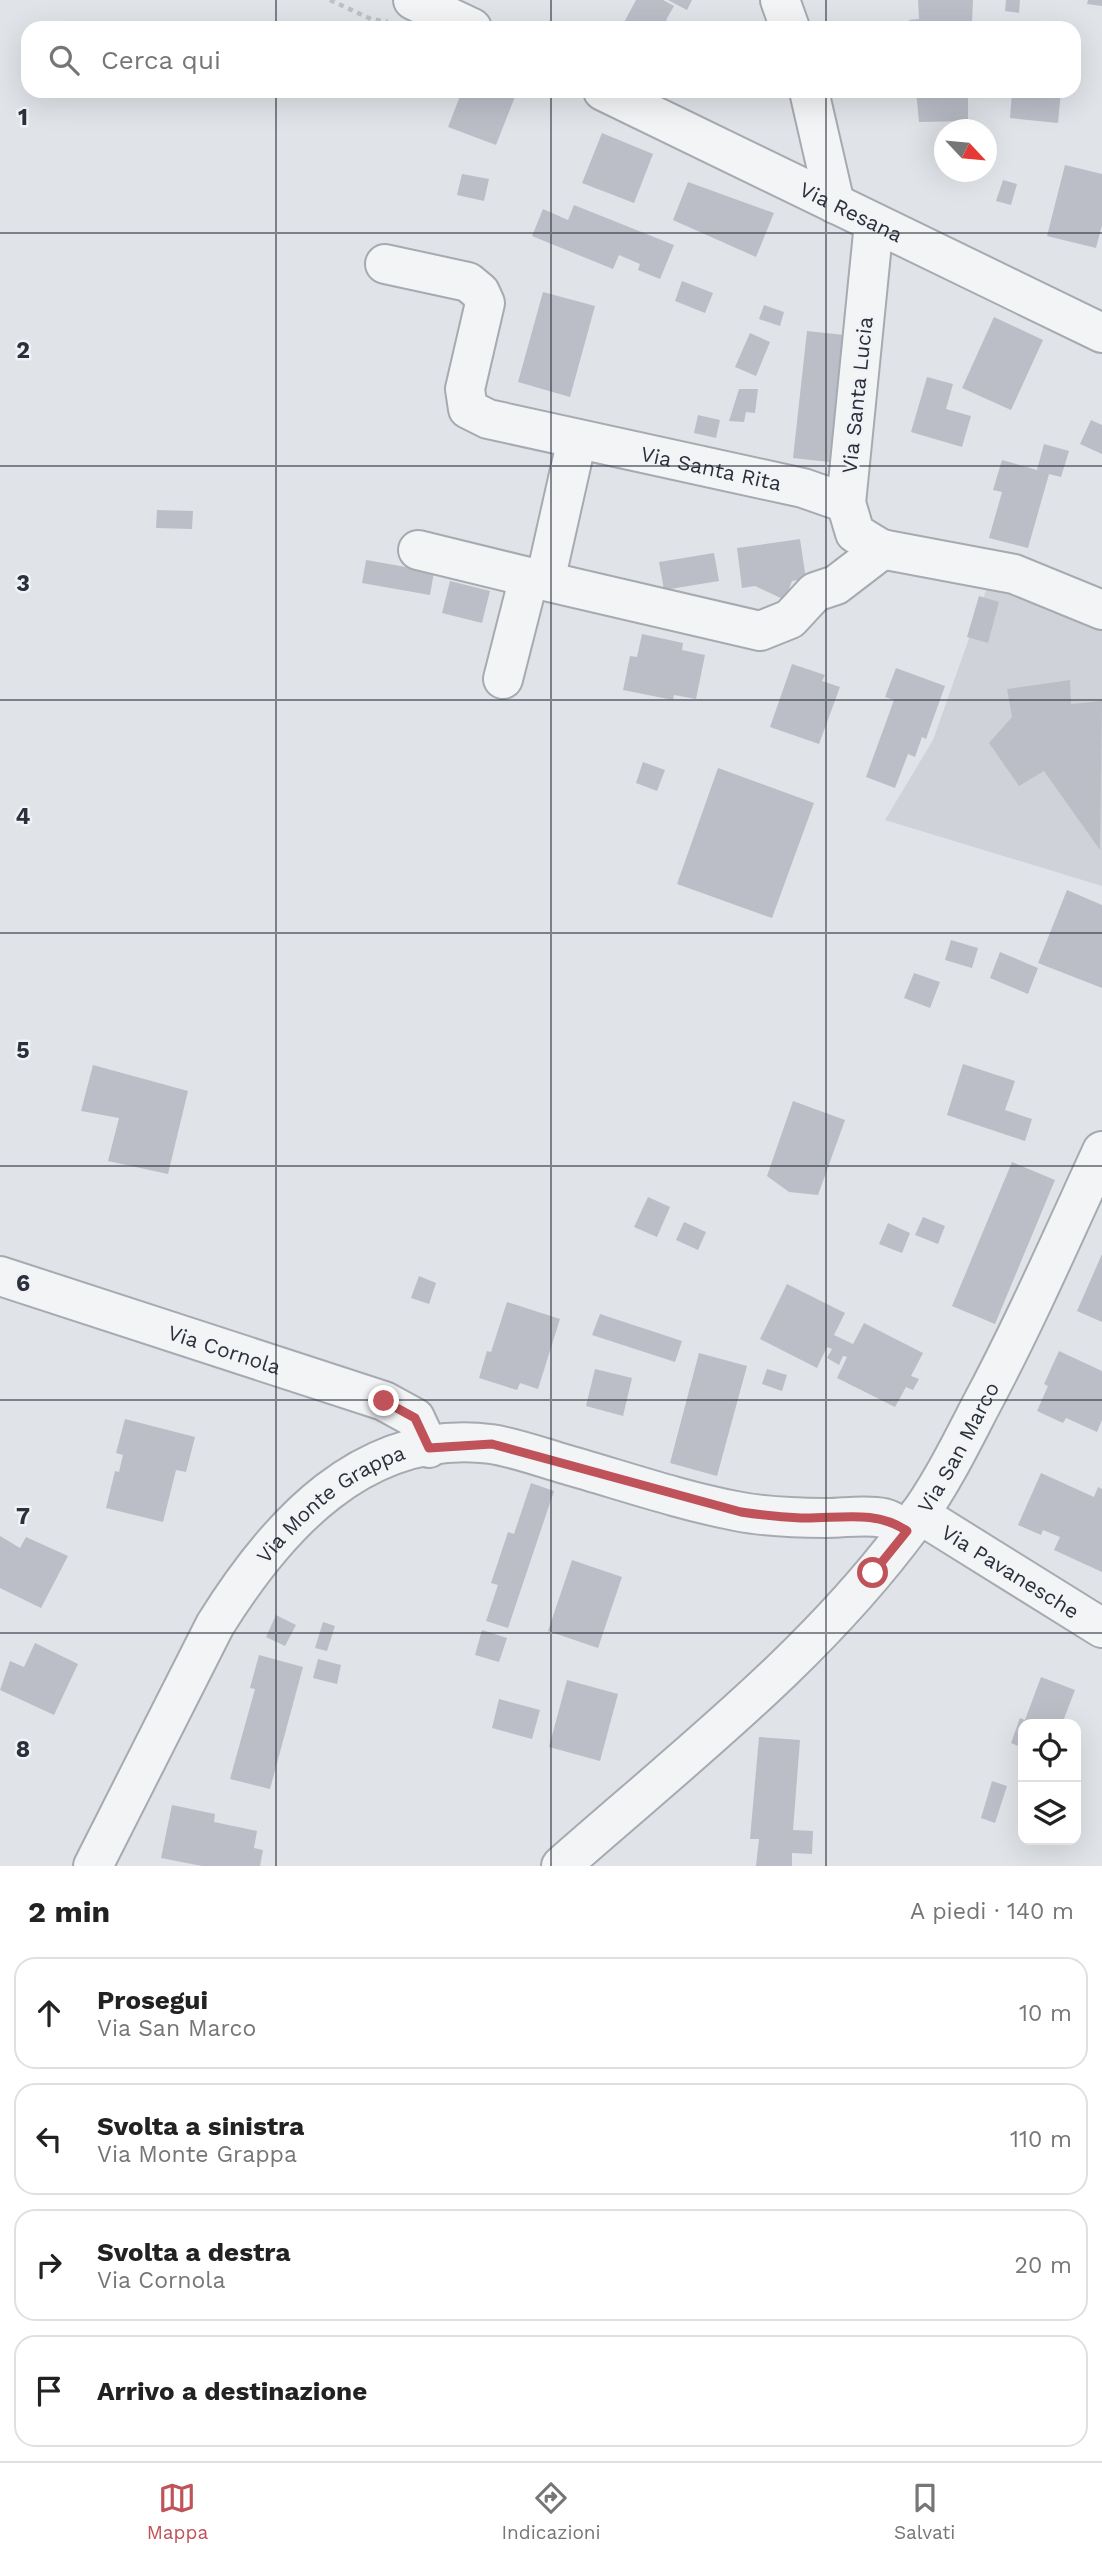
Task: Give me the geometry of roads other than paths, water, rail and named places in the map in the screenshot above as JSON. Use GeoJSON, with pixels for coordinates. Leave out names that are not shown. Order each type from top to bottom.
{"type":"FeatureCollection","features":[{"type":"Feature","properties":{"kind":"street"},"geometry":{"type":"LineString","coordinates":[[780,0],[788,21]]}},
{"type":"Feature","properties":{"kind":"street"},"geometry":{"type":"LineString","coordinates":[[403,11],[444,21]]}},
{"type":"Feature","properties":{"kind":"street","name":"Via Resana"},"geometry":{"type":"LineString","coordinates":[[617,98],[1102,333]]}},
{"type":"Feature","properties":{"kind":"street"},"geometry":{"type":"LineString","coordinates":[[810,98],[835,204]]}},
{"type":"Feature","properties":{"kind":"street","name":"Via Santa Lucia"},"geometry":{"type":"LineString","coordinates":[[874,223],[846,503],[855,533],[883,549],[1014,574],[1102,610]]}},
{"type":"Feature","properties":{"kind":"street","name":"Via Santa Rita"},"geometry":{"type":"LineString","coordinates":[[385,264],[468,282],[480,292],[485,303],[465,389],[468,409],[488,419],[803,488],[846,503]]}},
{"type":"Feature","properties":{"kind":"street"},"geometry":{"type":"LineString","coordinates":[[503,679],[537,579],[576,439]]}},
{"type":"Feature","properties":{"kind":"street"},"geometry":{"type":"LineString","coordinates":[[418,550],[677,614],[760,631],[790,619],[815,592],[836,585],[883,549]]}},
{"type":"Feature","properties":{"kind":"street","name":"Via San Marco"},"geometry":{"type":"LineString","coordinates":[[561,1866],[789,1664],[847,1603],[913,1522],[945,1474],[1000,1370],[1102,1151]]}},
{"type":"Feature","properties":{"kind":"street","name":"Via Cornola"},"geometry":{"type":"LineString","coordinates":[[0,1276],[384,1401],[415,1418],[429,1448]]}},
{"type":"Feature","properties":{"kind":"street","name":"Via Monte Grappa"},"geometry":{"type":"LineString","coordinates":[[93,1866],[215,1625],[236,1591],[283,1532],[339,1481],[403,1452],[492,1444],[718,1508],[782,1517],[879,1517],[913,1522]]}},
{"type":"Feature","properties":{"kind":"street","name":"Via Pavanesche"},"geometry":{"type":"LineString","coordinates":[[913,1522],[1102,1628]]}}]}
